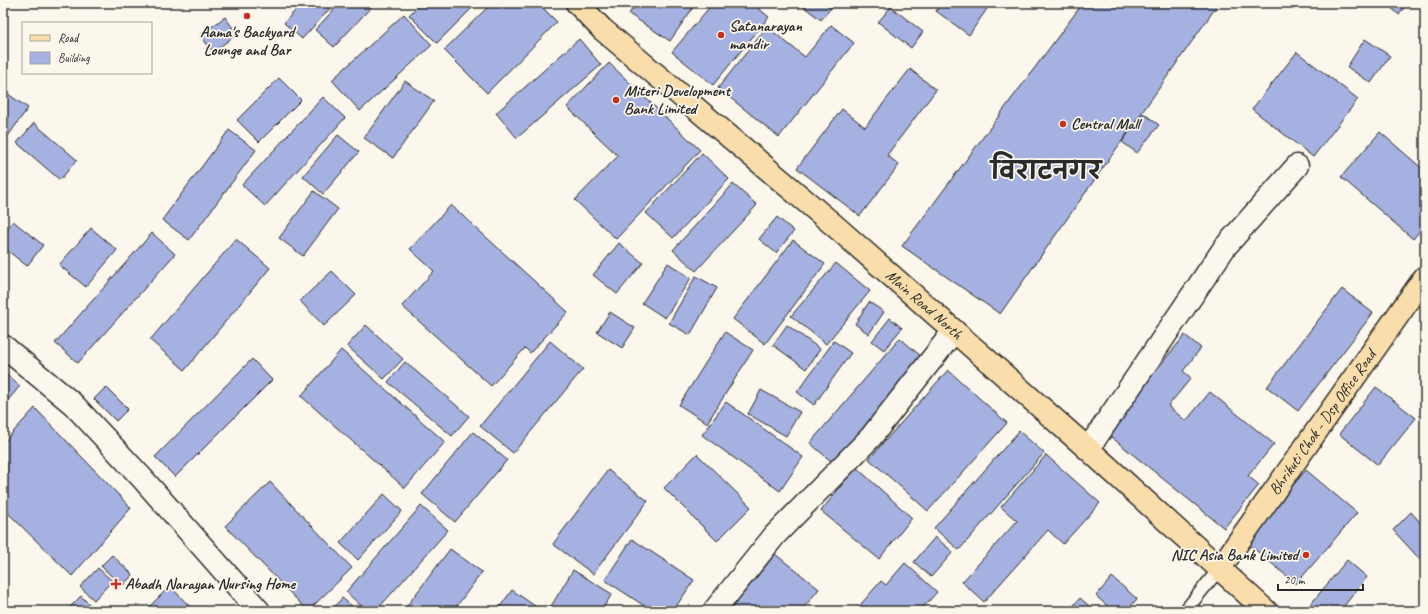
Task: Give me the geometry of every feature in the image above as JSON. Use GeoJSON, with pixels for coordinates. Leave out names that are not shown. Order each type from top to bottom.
{"type":"FeatureCollection","features":[{"type":"Feature","properties":{"kind":"main road","name":"Main Road North"},"geometry":{"type":"LineString","coordinates":[[577,3],[602,29],[835,226],[1088,449],[1266,611]]}},
{"type":"Feature","properties":{"kind":"main road","name":"Bhrikuti Chok - Dsp Office Road"},"geometry":{"type":"LineString","coordinates":[[1220,568],[1425,277]]}},
{"type":"Feature","properties":{"kind":"street"},"geometry":{"type":"LineString","coordinates":[[1088,449],[1225,247],[1297,166]]}},
{"type":"Feature","properties":{"kind":"street"},"geometry":{"type":"LineString","coordinates":[[714,611],[775,535],[871,437],[954,331]]}},
{"type":"Feature","properties":{"kind":"street"},"geometry":{"type":"LineString","coordinates":[[3,346],[73,404],[142,478],[259,611]]}},
{"type":"Feature","properties":{"kind":"lane"},"geometry":{"type":"LineString","coordinates":[[1186,611],[1220,568]]}},
{"type":"Feature","properties":{"kind":"building"},"geometry":{"type":"Polygon","coordinates":[[[302,3],[335,3],[302,39],[284,23],[302,3]]]}},
{"type":"Feature","properties":{"kind":"building"},"geometry":{"type":"Polygon","coordinates":[[[340,3],[375,3],[334,47],[315,30],[340,3]]]}},
{"type":"Feature","properties":{"kind":"building"},"geometry":{"type":"Polygon","coordinates":[[[421,3],[477,3],[437,43],[409,15],[421,3]]]}},
{"type":"Feature","properties":{"kind":"building"},"geometry":{"type":"Polygon","coordinates":[[[492,3],[538,3],[557,22],[487,93],[444,50],[492,3]]]}},
{"type":"Feature","properties":{"kind":"building"},"geometry":{"type":"Polygon","coordinates":[[[636,3],[696,3],[670,41],[629,14],[636,3]]]}},
{"type":"Feature","properties":{"kind":"building","name":"Satanarayan mandir"},"geometry":{"type":"Polygon","coordinates":[[[713,3],[752,3],[769,17],[713,85],[672,52],[713,3]]]}},
{"type":"Feature","properties":{"kind":"building"},"geometry":{"type":"Polygon","coordinates":[[[799,3],[835,3],[821,20],[799,3]]]}},
{"type":"Feature","properties":{"kind":"building"},"geometry":{"type":"Polygon","coordinates":[[[941,3],[991,3],[969,35],[936,11],[941,3]]]}},
{"type":"Feature","properties":{"kind":"building","name":"Central Mall"},"geometry":{"type":"Polygon","coordinates":[[[1083,3],[1219,3],[1000,314],[902,246],[1083,3]]]}},
{"type":"Feature","properties":{"kind":"building"},"geometry":{"type":"Polygon","coordinates":[[[1386,3],[1407,3],[1399,15],[1386,3]]]}},
{"type":"Feature","properties":{"kind":"building"},"geometry":{"type":"Polygon","coordinates":[[[891,7],[923,32],[911,48],[878,22],[891,7]]]}},
{"type":"Feature","properties":{"kind":"building"},"geometry":{"type":"Polygon","coordinates":[[[404,14],[432,45],[360,111],[332,80],[404,14]]]}},
{"type":"Feature","properties":{"kind":"building"},"geometry":{"type":"Polygon","coordinates":[[[225,17],[237,34],[213,52],[200,35],[225,17]]]}},
{"type":"Feature","properties":{"kind":"building"},"geometry":{"type":"Polygon","coordinates":[[[831,25],[854,43],[779,137],[718,88],[767,27],[805,57],[831,25]]]}},
{"type":"Feature","properties":{"kind":"building"},"geometry":{"type":"Polygon","coordinates":[[[579,39],[601,65],[517,138],[496,113],[579,39]]]}},
{"type":"Feature","properties":{"kind":"building"},"geometry":{"type":"Polygon","coordinates":[[[1365,39],[1390,56],[1371,83],[1347,67],[1365,39]]]}},
{"type":"Feature","properties":{"kind":"building"},"geometry":{"type":"Polygon","coordinates":[[[1297,52],[1358,99],[1313,157],[1252,109],[1297,52]]]}},
{"type":"Feature","properties":{"kind":"building"},"geometry":{"type":"Polygon","coordinates":[[[609,63],[700,150],[616,239],[575,200],[618,156],[567,107],[609,63]]]}},
{"type":"Feature","properties":{"kind":"building"},"geometry":{"type":"Polygon","coordinates":[[[910,69],[936,90],[887,155],[899,165],[860,216],[797,168],[842,109],[865,127],[910,69]]]}},
{"type":"Feature","properties":{"kind":"building"},"geometry":{"type":"Polygon","coordinates":[[[279,78],[301,100],[259,142],[237,120],[279,78]]]}},
{"type":"Feature","properties":{"kind":"building"},"geometry":{"type":"Polygon","coordinates":[[[405,81],[434,101],[393,158],[364,138],[405,81]]]}},
{"type":"Feature","properties":{"kind":"building"},"geometry":{"type":"Polygon","coordinates":[[[8,94],[28,108],[3,143],[3,101],[8,94]]]}},
{"type":"Feature","properties":{"kind":"building"},"geometry":{"type":"Polygon","coordinates":[[[323,97],[345,118],[265,206],[242,185],[323,97]]]}},
{"type":"Feature","properties":{"kind":"building"},"geometry":{"type":"Polygon","coordinates":[[[1143,113],[1159,125],[1137,153],[1122,142],[1143,113]]]}},
{"type":"Feature","properties":{"kind":"building"},"geometry":{"type":"Polygon","coordinates":[[[34,123],[77,160],[60,180],[17,143],[34,123]]]}},
{"type":"Feature","properties":{"kind":"building"},"geometry":{"type":"Polygon","coordinates":[[[229,130],[256,150],[189,240],[162,220],[229,130]]]}},
{"type":"Feature","properties":{"kind":"building"},"geometry":{"type":"Polygon","coordinates":[[[1380,132],[1425,171],[1425,225],[1413,239],[1341,177],[1380,132]]]}},
{"type":"Feature","properties":{"kind":"building"},"geometry":{"type":"Polygon","coordinates":[[[338,135],[359,152],[323,194],[303,176],[338,135]]]}},
{"type":"Feature","properties":{"kind":"building"},"geometry":{"type":"Polygon","coordinates":[[[702,153],[729,179],[673,238],[646,213],[702,153]]]}},
{"type":"Feature","properties":{"kind":"building"},"geometry":{"type":"Polygon","coordinates":[[[733,184],[757,205],[696,271],[673,250],[733,184]]]}},
{"type":"Feature","properties":{"kind":"building"},"geometry":{"type":"Polygon","coordinates":[[[314,191],[338,209],[303,256],[279,238],[314,191]]]}},
{"type":"Feature","properties":{"kind":"building"},"geometry":{"type":"Polygon","coordinates":[[[451,205],[568,312],[530,353],[525,348],[491,386],[402,306],[434,271],[410,249],[451,205]]]}},
{"type":"Feature","properties":{"kind":"building"},"geometry":{"type":"Polygon","coordinates":[[[777,217],[794,231],[776,253],[759,239],[777,217]]]}},
{"type":"Feature","properties":{"kind":"building"},"geometry":{"type":"Polygon","coordinates":[[[13,221],[43,245],[27,266],[3,247],[3,235],[13,221]]]}},
{"type":"Feature","properties":{"kind":"building"},"geometry":{"type":"Polygon","coordinates":[[[91,228],[117,250],[86,287],[59,265],[91,228]]]}},
{"type":"Feature","properties":{"kind":"building"},"geometry":{"type":"Polygon","coordinates":[[[152,233],[175,254],[78,363],[55,343],[152,233]]]}},
{"type":"Feature","properties":{"kind":"building"},"geometry":{"type":"Polygon","coordinates":[[[236,239],[270,268],[185,370],[150,340],[236,239]]]}},
{"type":"Feature","properties":{"kind":"building"},"geometry":{"type":"Polygon","coordinates":[[[793,240],[825,264],[765,344],[733,319],[793,240]]]}},
{"type":"Feature","properties":{"kind":"building"},"geometry":{"type":"Polygon","coordinates":[[[619,243],[643,263],[617,294],[593,275],[619,243]]]}},
{"type":"Feature","properties":{"kind":"building"},"geometry":{"type":"Polygon","coordinates":[[[668,263],[691,278],[665,318],[642,303],[668,263]]]}},
{"type":"Feature","properties":{"kind":"building"},"geometry":{"type":"Polygon","coordinates":[[[836,263],[870,291],[826,344],[791,316],[836,263]]]}},
{"type":"Feature","properties":{"kind":"building"},"geometry":{"type":"Polygon","coordinates":[[[332,271],[356,295],[324,326],[300,301],[332,271]]]}},
{"type":"Feature","properties":{"kind":"building"},"geometry":{"type":"Polygon","coordinates":[[[696,276],[717,288],[690,335],[669,323],[696,276]]]}},
{"type":"Feature","properties":{"kind":"building"},"geometry":{"type":"Polygon","coordinates":[[[1342,289],[1373,313],[1298,411],[1267,387],[1342,289]]]}},
{"type":"Feature","properties":{"kind":"building"},"geometry":{"type":"Polygon","coordinates":[[[869,302],[884,312],[869,334],[855,324],[869,302]]]}},
{"type":"Feature","properties":{"kind":"building"},"geometry":{"type":"Polygon","coordinates":[[[610,312],[635,328],[622,348],[597,332],[610,312]]]}},
{"type":"Feature","properties":{"kind":"building"},"geometry":{"type":"Polygon","coordinates":[[[890,318],[902,328],[884,350],[872,341],[890,318]]]}},
{"type":"Feature","properties":{"kind":"building"},"geometry":{"type":"Polygon","coordinates":[[[366,325],[403,359],[384,379],[347,346],[366,325]]]}},
{"type":"Feature","properties":{"kind":"building"},"geometry":{"type":"Polygon","coordinates":[[[787,325],[820,349],[806,369],[773,345],[787,325]]]}},
{"type":"Feature","properties":{"kind":"building"},"geometry":{"type":"Polygon","coordinates":[[[725,332],[753,350],[707,423],[679,405],[725,332]]]}},
{"type":"Feature","properties":{"kind":"building"},"geometry":{"type":"Polygon","coordinates":[[[1185,335],[1201,348],[1183,371],[1191,378],[1168,406],[1186,421],[1210,392],[1274,444],[1248,476],[1259,485],[1224,528],[1105,432],[1185,335]]]}},
{"type":"Feature","properties":{"kind":"building"},"geometry":{"type":"Polygon","coordinates":[[[900,338],[923,358],[833,463],[810,443],[900,338]]]}},
{"type":"Feature","properties":{"kind":"building"},"geometry":{"type":"Polygon","coordinates":[[[550,341],[583,369],[513,453],[480,426],[550,341]]]}},
{"type":"Feature","properties":{"kind":"building"},"geometry":{"type":"Polygon","coordinates":[[[834,341],[851,353],[814,405],[797,392],[834,341]]]}},
{"type":"Feature","properties":{"kind":"building"},"geometry":{"type":"Polygon","coordinates":[[[341,350],[445,442],[405,488],[301,396],[341,350]]]}},
{"type":"Feature","properties":{"kind":"building"},"geometry":{"type":"Polygon","coordinates":[[[252,359],[272,380],[175,477],[155,457],[252,359]]]}},
{"type":"Feature","properties":{"kind":"building"},"geometry":{"type":"Polygon","coordinates":[[[405,362],[469,416],[452,436],[388,382],[405,362]]]}},
{"type":"Feature","properties":{"kind":"building"},"geometry":{"type":"Polygon","coordinates":[[[948,370],[1007,423],[928,511],[869,459],[948,370]]]}},
{"type":"Feature","properties":{"kind":"building"},"geometry":{"type":"Polygon","coordinates":[[[3,372],[20,386],[3,406],[3,372]]]}},
{"type":"Feature","properties":{"kind":"building"},"geometry":{"type":"Polygon","coordinates":[[[106,387],[128,409],[116,421],[94,399],[106,387]]]}},
{"type":"Feature","properties":{"kind":"building"},"geometry":{"type":"Polygon","coordinates":[[[1376,387],[1416,418],[1378,465],[1339,434],[1376,387]]]}},
{"type":"Feature","properties":{"kind":"building"},"geometry":{"type":"Polygon","coordinates":[[[761,390],[800,412],[786,436],[748,414],[761,390]]]}},
{"type":"Feature","properties":{"kind":"building"},"geometry":{"type":"Polygon","coordinates":[[[726,402],[803,457],[780,491],[702,435],[726,402]]]}},
{"type":"Feature","properties":{"kind":"building"},"geometry":{"type":"Polygon","coordinates":[[[35,408],[131,508],[72,576],[3,508],[3,443],[35,408]]]}},
{"type":"Feature","properties":{"kind":"building"},"geometry":{"type":"Polygon","coordinates":[[[1019,431],[1044,453],[959,550],[934,528],[1019,431]]]}},
{"type":"Feature","properties":{"kind":"building"},"geometry":{"type":"Polygon","coordinates":[[[473,432],[507,460],[455,522],[422,494],[473,432]]]}},
{"type":"Feature","properties":{"kind":"building"},"geometry":{"type":"Polygon","coordinates":[[[697,454],[751,507],[717,541],[664,488],[697,454]]]}},
{"type":"Feature","properties":{"kind":"building"},"geometry":{"type":"Polygon","coordinates":[[[1046,455],[1100,503],[1063,544],[1048,530],[984,602],[962,582],[1017,521],[1001,507],[1046,455]]]}},
{"type":"Feature","properties":{"kind":"building"},"geometry":{"type":"Polygon","coordinates":[[[856,467],[912,518],[879,559],[821,511],[856,467]]]}},
{"type":"Feature","properties":{"kind":"building"},"geometry":{"type":"Polygon","coordinates":[[[608,470],[648,501],[593,574],[553,544],[608,470]]]}},
{"type":"Feature","properties":{"kind":"building"},"geometry":{"type":"Polygon","coordinates":[[[1306,470],[1357,513],[1296,584],[1245,541],[1306,470]]]}},
{"type":"Feature","properties":{"kind":"building"},"geometry":{"type":"Polygon","coordinates":[[[270,482],[352,568],[308,611],[225,526],[270,482]]]}},
{"type":"Feature","properties":{"kind":"building"},"geometry":{"type":"Polygon","coordinates":[[[384,494],[402,511],[358,560],[340,543],[384,494]]]}},
{"type":"Feature","properties":{"kind":"building"},"geometry":{"type":"Polygon","coordinates":[[[421,506],[448,530],[376,611],[367,611],[346,592],[421,506]]]}},
{"type":"Feature","properties":{"kind":"building"},"geometry":{"type":"Polygon","coordinates":[[[1411,512],[1425,528],[1425,565],[1393,530],[1411,512]]]}},
{"type":"Feature","properties":{"kind":"building"},"geometry":{"type":"Polygon","coordinates":[[[935,537],[953,552],[931,577],[914,562],[935,537]]]}},
{"type":"Feature","properties":{"kind":"building"},"geometry":{"type":"Polygon","coordinates":[[[632,539],[694,580],[673,611],[652,611],[605,580],[632,539]]]}},
{"type":"Feature","properties":{"kind":"building"},"geometry":{"type":"Polygon","coordinates":[[[450,549],[482,572],[453,611],[403,611],[450,549]]]}},
{"type":"Feature","properties":{"kind":"building"},"geometry":{"type":"Polygon","coordinates":[[[775,554],[819,589],[801,611],[729,611],[775,554]]]}},
{"type":"Feature","properties":{"kind":"building"},"geometry":{"type":"Polygon","coordinates":[[[112,555],[133,575],[122,586],[101,566],[112,555]]]}},
{"type":"Feature","properties":{"kind":"building"},"geometry":{"type":"Polygon","coordinates":[[[1347,560],[1367,577],[1340,611],[1305,611],[1347,560]]]}},
{"type":"Feature","properties":{"kind":"building"},"geometry":{"type":"Polygon","coordinates":[[[905,563],[937,592],[920,611],[855,611],[881,581],[886,585],[905,563]]]}},
{"type":"Feature","properties":{"kind":"building"},"geometry":{"type":"Polygon","coordinates":[[[98,568],[112,581],[94,600],[80,587],[98,568]]]}},
{"type":"Feature","properties":{"kind":"building"},"geometry":{"type":"Polygon","coordinates":[[[573,570],[612,594],[601,611],[555,611],[550,608],[573,570]]]}},
{"type":"Feature","properties":{"kind":"building"},"geometry":{"type":"Polygon","coordinates":[[[1112,577],[1137,599],[1126,611],[1113,611],[1096,596],[1112,577]]]}},
{"type":"Feature","properties":{"kind":"building"},"geometry":{"type":"Polygon","coordinates":[[[170,586],[194,611],[145,611],[170,586]]]}},
{"type":"Feature","properties":{"kind":"building"},"geometry":{"type":"Polygon","coordinates":[[[512,590],[542,611],[497,611],[512,590]]]}},
{"type":"Feature","properties":{"kind":"building"},"geometry":{"type":"Polygon","coordinates":[[[81,596],[96,611],[66,611],[81,596]]]}},
{"type":"Feature","properties":{"kind":"building"},"geometry":{"type":"Polygon","coordinates":[[[342,598],[358,611],[331,611],[342,598]]]}},
{"type":"Feature","properties":{"kind":"building"},"geometry":{"type":"Polygon","coordinates":[[[1080,598],[1095,611],[1069,611],[1080,598]]]}},
{"type":"Feature","properties":{"kind":"place","name":"Aama's Backyard Lounge and Bar"},"geometry":{"type":"Point","coordinates":[247,16]}},
{"type":"Feature","properties":{"kind":"place","name":"Satanarayan mandir"},"geometry":{"type":"Point","coordinates":[721,35]}},
{"type":"Feature","properties":{"kind":"place","name":"Miteri Development Bank Limited"},"geometry":{"type":"Point","coordinates":[616,100]}},
{"type":"Feature","properties":{"kind":"place","name":"Central Mall"},"geometry":{"type":"Point","coordinates":[1063,124]}},
{"type":"Feature","properties":{"kind":"place","name":"NIC Asia Bank Limited"},"geometry":{"type":"Point","coordinates":[1306,555]}},
{"type":"Feature","properties":{"kind":"place","name":"Abadh Narayan Nursing Home"},"geometry":{"type":"Point","coordinates":[116,584]}},
{"type":"Feature","properties":{"kind":"district","name":"विराटनगर"},"geometry":{"type":"Point","coordinates":[1046,171]}}]}
